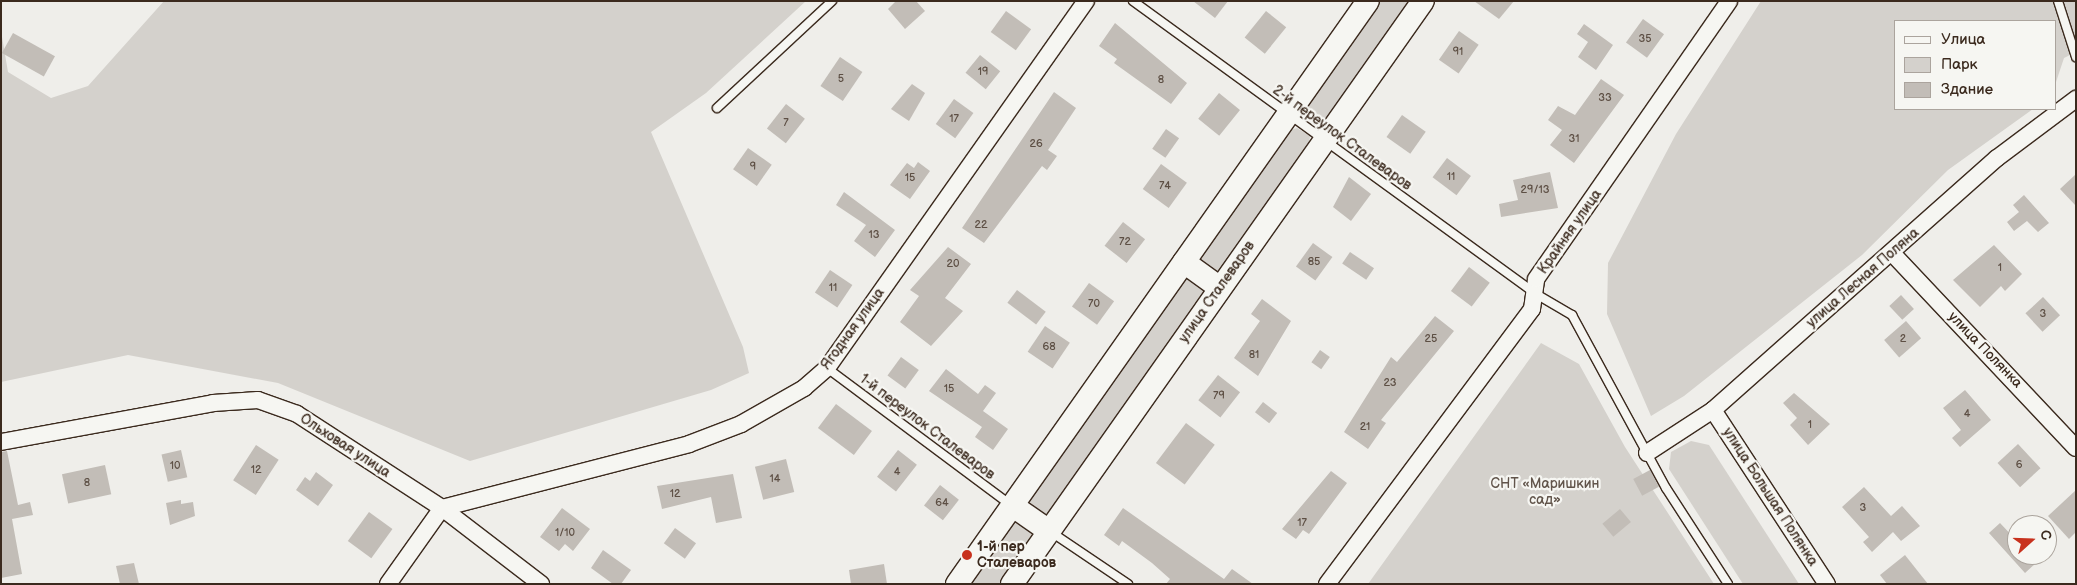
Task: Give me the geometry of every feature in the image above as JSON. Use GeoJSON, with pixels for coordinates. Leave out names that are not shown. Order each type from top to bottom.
{"type":"FeatureCollection","features":[{"type":"Feature","properties":{"kind":"main road"},"geometry":{"type":"LineString","coordinates":[[957,584],[1368,1]]}},
{"type":"Feature","properties":{"kind":"main road","name":"улица Сталеваров"},"geometry":{"type":"LineString","coordinates":[[1012,584],[1423,1]]}},
{"type":"Feature","properties":{"kind":"main road"},"geometry":{"type":"LineString","coordinates":[[1184,262],[1220,288]]}},
{"type":"Feature","properties":{"kind":"main road"},"geometry":{"type":"LineString","coordinates":[[1013,506],[1049,531]]}},
{"type":"Feature","properties":{"kind":"street","name":"Ягодная улица"},"geometry":{"type":"LineString","coordinates":[[442,508],[689,444],[741,424],[804,388],[827,368],[1086,1]]}},
{"type":"Feature","properties":{"kind":"street","name":"Крайняя улица"},"geometry":{"type":"LineString","coordinates":[[1327,584],[1532,309],[1536,294],[1536,279],[1729,1]]}},
{"type":"Feature","properties":{"kind":"street","name":"улица Лесная Поляна"},"geometry":{"type":"LineString","coordinates":[[1647,453],[1713,410],[1997,158],[2076,99]]}},
{"type":"Feature","properties":{"kind":"street","name":"улица Полянка"},"geometry":{"type":"LineString","coordinates":[[1892,253],[2076,448]]}},
{"type":"Feature","properties":{"kind":"street","name":"Ольховая улица"},"geometry":{"type":"LineString","coordinates":[[1,442],[213,403],[258,400],[297,414],[442,508],[542,584]]}},
{"type":"Feature","properties":{"kind":"street","name":"улица Большая Полянка"},"geometry":{"type":"LineString","coordinates":[[1713,410],[1827,584]]}},
{"type":"Feature","properties":{"kind":"street"},"geometry":{"type":"LineString","coordinates":[[388,584],[442,508]]}},
{"type":"Feature","properties":{"kind":"lane"},"geometry":{"type":"LineString","coordinates":[[717,108],[832,1]]}},
{"type":"Feature","properties":{"kind":"lane","name":"2-й переулок Сталеваров"},"geometry":{"type":"LineString","coordinates":[[1133,1],[1287,115],[1325,140],[1536,294],[1572,315],[1647,453],[1728,584]]}},
{"type":"Feature","properties":{"kind":"lane"},"geometry":{"type":"LineString","coordinates":[[2058,1],[2076,57]]}},
{"type":"Feature","properties":{"kind":"lane","name":"1-й переулок Сталеваров"},"geometry":{"type":"LineString","coordinates":[[827,368],[1013,506]]}},
{"type":"Feature","properties":{"kind":"lane"},"geometry":{"type":"LineString","coordinates":[[1049,531],[1128,584]]}},
{"type":"Feature","properties":{"kind":"green space"},"geometry":{"type":"Polygon","coordinates":[[[164,1],[806,1],[706,93],[651,132],[743,347],[749,373],[711,390],[470,461],[278,383],[128,355],[1,382],[1,31],[8,72],[51,98],[88,86],[164,1]]]}},
{"type":"Feature","properties":{"kind":"green space"},"geometry":{"type":"Polygon","coordinates":[[[1377,1],[1415,1],[1331,121],[1318,124],[1308,118],[1305,102],[1377,1]]]}},
{"type":"Feature","properties":{"kind":"green space"},"geometry":{"type":"Polygon","coordinates":[[[1761,1],[2076,1],[2076,52],[2064,58],[2057,79],[2057,20],[1894,20],[1894,110],[2032,110],[1948,170],[1862,255],[1684,396],[1651,416],[1607,314],[1608,263],[1676,134],[1761,1]]]}},
{"type":"Feature","properties":{"kind":"green space"},"geometry":{"type":"Polygon","coordinates":[[[1297,128],[1310,136],[1308,152],[1215,277],[1196,257],[1283,133],[1297,128]]]}},
{"type":"Feature","properties":{"kind":"green space"},"geometry":{"type":"Polygon","coordinates":[[[1184,275],[1209,292],[1054,510],[1043,515],[1031,509],[1029,494],[1184,275]]]}},
{"type":"Feature","properties":{"kind":"green space","name":"СНТ «Маришкин сад»"},"geometry":{"type":"Polygon","coordinates":[[[1541,343],[1579,364],[1625,447],[1714,584],[1368,584],[1541,343]]]}},
{"type":"Feature","properties":{"kind":"green space"},"geometry":{"type":"Polygon","coordinates":[[[1691,441],[1709,445],[1799,584],[1743,584],[1669,469],[1671,452],[1691,441]]]}},
{"type":"Feature","properties":{"kind":"green space"},"geometry":{"type":"Polygon","coordinates":[[[1014,522],[1019,522],[1033,535],[1003,584],[967,584],[1014,522]]]}},
{"type":"Feature","properties":{"kind":"building"},"geometry":{"type":"Polygon","coordinates":[[[896,1],[916,1],[925,11],[905,29],[888,9],[896,1]]]}},
{"type":"Feature","properties":{"kind":"building"},"geometry":{"type":"Polygon","coordinates":[[[1193,1],[1228,1],[1215,18],[1193,1]]]}},
{"type":"Feature","properties":{"kind":"building"},"geometry":{"type":"Polygon","coordinates":[[[1474,1],[1514,1],[1499,19],[1474,1]]]}},
{"type":"Feature","properties":{"kind":"building"},"geometry":{"type":"Polygon","coordinates":[[[1006,11],[1031,29],[1016,50],[991,32],[1006,11]]]}},
{"type":"Feature","properties":{"kind":"building"},"geometry":{"type":"Polygon","coordinates":[[[1266,11],[1286,27],[1265,54],[1245,37],[1266,11]]]}},
{"type":"Feature","properties":{"kind":"building"},"geometry":{"type":"Polygon","coordinates":[[[1643,19],[1664,34],[1647,58],[1626,42],[1643,19]]]}},
{"type":"Feature","properties":{"kind":"building"},"geometry":{"type":"Polygon","coordinates":[[[1115,23],[1187,83],[1171,104],[1114,63],[1117,59],[1099,46],[1115,23]]]}},
{"type":"Feature","properties":{"kind":"building"},"geometry":{"type":"Polygon","coordinates":[[[1584,24],[1613,45],[1596,70],[1578,57],[1588,42],[1577,34],[1584,24]]]}},
{"type":"Feature","properties":{"kind":"building"},"geometry":{"type":"Polygon","coordinates":[[[1459,31],[1479,45],[1459,73],[1439,60],[1459,31]]]}},
{"type":"Feature","properties":{"kind":"building"},"geometry":{"type":"Polygon","coordinates":[[[13,33],[55,56],[44,76],[2,53],[13,33]]]}},
{"type":"Feature","properties":{"kind":"building"},"geometry":{"type":"Polygon","coordinates":[[[980,55],[1000,71],[986,89],[966,73],[980,55]]]}},
{"type":"Feature","properties":{"kind":"building"},"geometry":{"type":"Polygon","coordinates":[[[840,57],[862,72],[843,101],[820,86],[840,57]]]}},
{"type":"Feature","properties":{"kind":"building"},"geometry":{"type":"Polygon","coordinates":[[[1601,79],[1624,95],[1574,163],[1550,145],[1562,130],[1548,120],[1558,106],[1575,115],[1601,79]]]}},
{"type":"Feature","properties":{"kind":"building"},"geometry":{"type":"Polygon","coordinates":[[[912,84],[925,93],[909,121],[891,109],[912,84]]]}},
{"type":"Feature","properties":{"kind":"building"},"geometry":{"type":"Polygon","coordinates":[[[1054,92],[1076,108],[1048,150],[1057,156],[1047,170],[1042,166],[984,243],[962,228],[1054,92]]]}},
{"type":"Feature","properties":{"kind":"building"},"geometry":{"type":"Polygon","coordinates":[[[1219,93],[1240,110],[1219,136],[1198,119],[1219,93]]]}},
{"type":"Feature","properties":{"kind":"building"},"geometry":{"type":"Polygon","coordinates":[[[954,99],[973,113],[955,138],[936,124],[954,99]]]}},
{"type":"Feature","properties":{"kind":"building"},"geometry":{"type":"Polygon","coordinates":[[[786,104],[805,119],[786,143],[767,128],[786,104]]]}},
{"type":"Feature","properties":{"kind":"building"},"geometry":{"type":"Polygon","coordinates":[[[1402,115],[1426,132],[1410,154],[1387,137],[1402,115]]]}},
{"type":"Feature","properties":{"kind":"building"},"geometry":{"type":"Polygon","coordinates":[[[1166,129],[1179,138],[1165,158],[1152,149],[1166,129]]]}},
{"type":"Feature","properties":{"kind":"building"},"geometry":{"type":"Polygon","coordinates":[[[748,148],[772,165],[757,186],[733,169],[748,148]]]}},
{"type":"Feature","properties":{"kind":"building"},"geometry":{"type":"Polygon","coordinates":[[[1447,158],[1471,176],[1457,195],[1433,177],[1447,158]]]}},
{"type":"Feature","properties":{"kind":"building"},"geometry":{"type":"Polygon","coordinates":[[[918,162],[930,171],[910,199],[890,185],[907,163],[914,168],[918,162]]]}},
{"type":"Feature","properties":{"kind":"building"},"geometry":{"type":"Polygon","coordinates":[[[1161,164],[1187,183],[1169,208],[1143,189],[1161,164]]]}},
{"type":"Feature","properties":{"kind":"building"},"geometry":{"type":"Polygon","coordinates":[[[1550,172],[1558,208],[1501,217],[1499,204],[1518,200],[1513,180],[1550,172]]]}},
{"type":"Feature","properties":{"kind":"building"},"geometry":{"type":"Polygon","coordinates":[[[2076,174],[2076,206],[2060,189],[2076,174]]]}},
{"type":"Feature","properties":{"kind":"building"},"geometry":{"type":"Polygon","coordinates":[[[1349,177],[1371,194],[1351,221],[1333,207],[1349,177]]]}},
{"type":"Feature","properties":{"kind":"building"},"geometry":{"type":"Polygon","coordinates":[[[844,192],[895,230],[875,257],[854,241],[866,225],[836,205],[844,192]]]}},
{"type":"Feature","properties":{"kind":"building"},"geometry":{"type":"Polygon","coordinates":[[[2024,195],[2049,223],[2038,232],[2027,221],[2014,231],[2007,222],[2019,212],[2013,205],[2024,195]]]}},
{"type":"Feature","properties":{"kind":"building"},"geometry":{"type":"Polygon","coordinates":[[[1123,222],[1145,239],[1127,263],[1105,246],[1123,222]]]}},
{"type":"Feature","properties":{"kind":"building"},"geometry":{"type":"Polygon","coordinates":[[[1313,243],[1332,257],[1315,281],[1296,266],[1313,243]]]}},
{"type":"Feature","properties":{"kind":"building"},"geometry":{"type":"Polygon","coordinates":[[[1994,245],[2022,274],[2005,291],[2001,286],[1980,307],[1953,280],[1994,245]]]}},
{"type":"Feature","properties":{"kind":"building"},"geometry":{"type":"Polygon","coordinates":[[[948,247],[971,264],[945,298],[963,311],[931,346],[900,322],[919,296],[910,290],[948,247]]]}},
{"type":"Feature","properties":{"kind":"building"},"geometry":{"type":"Polygon","coordinates":[[[1350,252],[1374,268],[1366,280],[1342,264],[1350,252]]]}},
{"type":"Feature","properties":{"kind":"building"},"geometry":{"type":"Polygon","coordinates":[[[1469,267],[1490,283],[1472,307],[1451,291],[1469,267]]]}},
{"type":"Feature","properties":{"kind":"building"},"geometry":{"type":"Polygon","coordinates":[[[830,270],[852,285],[837,307],[815,292],[830,270]]]}},
{"type":"Feature","properties":{"kind":"building"},"geometry":{"type":"Polygon","coordinates":[[[1089,283],[1114,301],[1097,325],[1072,306],[1089,283]]]}},
{"type":"Feature","properties":{"kind":"building"},"geometry":{"type":"Polygon","coordinates":[[[1017,290],[1046,312],[1036,324],[1007,303],[1017,290]]]}},
{"type":"Feature","properties":{"kind":"building"},"geometry":{"type":"Polygon","coordinates":[[[1901,295],[1914,309],[1902,320],[1889,306],[1901,295]]]}},
{"type":"Feature","properties":{"kind":"building"},"geometry":{"type":"Polygon","coordinates":[[[2043,297],[2060,315],[2042,332],[2025,313],[2043,297]]]}},
{"type":"Feature","properties":{"kind":"building"},"geometry":{"type":"Polygon","coordinates":[[[1262,299],[1291,321],[1258,376],[1234,358],[1260,321],[1251,314],[1262,299]]]}},
{"type":"Feature","properties":{"kind":"building"},"geometry":{"type":"Polygon","coordinates":[[[1435,316],[1454,331],[1381,420],[1386,423],[1368,449],[1344,432],[1391,357],[1397,362],[1435,316]]]}},
{"type":"Feature","properties":{"kind":"building"},"geometry":{"type":"Polygon","coordinates":[[[1906,321],[1921,338],[1899,357],[1884,340],[1906,321]]]}},
{"type":"Feature","properties":{"kind":"building"},"geometry":{"type":"Polygon","coordinates":[[[1045,326],[1070,343],[1053,368],[1028,352],[1045,326]]]}},
{"type":"Feature","properties":{"kind":"building"},"geometry":{"type":"Polygon","coordinates":[[[1320,350],[1330,357],[1321,369],[1311,362],[1320,350]]]}},
{"type":"Feature","properties":{"kind":"building"},"geometry":{"type":"Polygon","coordinates":[[[901,357],[919,370],[905,389],[887,376],[901,357]]]}},
{"type":"Feature","properties":{"kind":"building"},"geometry":{"type":"Polygon","coordinates":[[[946,369],[978,394],[985,385],[996,393],[983,411],[1008,429],[993,450],[975,437],[982,427],[929,391],[946,369]]]}},
{"type":"Feature","properties":{"kind":"building"},"geometry":{"type":"Polygon","coordinates":[[[1218,375],[1240,392],[1220,417],[1198,400],[1218,375]]]}},
{"type":"Feature","properties":{"kind":"building"},"geometry":{"type":"Polygon","coordinates":[[[1965,390],[1991,420],[1960,447],[1952,438],[1961,430],[1943,408],[1965,390]]]}},
{"type":"Feature","properties":{"kind":"building"},"geometry":{"type":"Polygon","coordinates":[[[1794,393],[1830,424],[1808,445],[1790,425],[1797,418],[1783,403],[1794,393]]]}},
{"type":"Feature","properties":{"kind":"building"},"geometry":{"type":"Polygon","coordinates":[[[1263,402],[1277,413],[1269,423],[1255,412],[1263,402]]]}},
{"type":"Feature","properties":{"kind":"building"},"geometry":{"type":"Polygon","coordinates":[[[836,404],[872,431],[854,455],[818,428],[836,404]]]}},
{"type":"Feature","properties":{"kind":"building"},"geometry":{"type":"Polygon","coordinates":[[[1186,423],[1215,445],[1185,485],[1156,463],[1186,423]]]}},
{"type":"Feature","properties":{"kind":"building"},"geometry":{"type":"Polygon","coordinates":[[[2018,444],[2041,468],[2020,487],[1998,463],[2018,444]]]}},
{"type":"Feature","properties":{"kind":"building"},"geometry":{"type":"Polygon","coordinates":[[[256,445],[279,460],[256,495],[233,480],[256,445]]]}},
{"type":"Feature","properties":{"kind":"building"},"geometry":{"type":"Polygon","coordinates":[[[181,450],[187,477],[168,482],[162,454],[181,450]]]}},
{"type":"Feature","properties":{"kind":"building"},"geometry":{"type":"Polygon","coordinates":[[[898,450],[917,465],[896,492],[877,477],[898,450]]]}},
{"type":"Feature","properties":{"kind":"building"},"geometry":{"type":"Polygon","coordinates":[[[7,451],[18,505],[30,502],[33,515],[12,519],[22,574],[1,578],[1,452],[7,451]]]}},
{"type":"Feature","properties":{"kind":"building"},"geometry":{"type":"Polygon","coordinates":[[[786,459],[794,492],[763,500],[755,467],[786,459]]]}},
{"type":"Feature","properties":{"kind":"building"},"geometry":{"type":"Polygon","coordinates":[[[105,465],[111,494],[68,503],[62,474],[105,465]]]}},
{"type":"Feature","properties":{"kind":"building"},"geometry":{"type":"Polygon","coordinates":[[[1650,470],[1659,487],[1642,496],[1633,479],[1650,470]]]}},
{"type":"Feature","properties":{"kind":"building"},"geometry":{"type":"Polygon","coordinates":[[[1331,471],[1347,483],[1309,534],[1303,530],[1296,539],[1282,529],[1331,471]]]}},
{"type":"Feature","properties":{"kind":"building"},"geometry":{"type":"Polygon","coordinates":[[[316,472],[333,485],[318,506],[296,490],[305,477],[310,481],[316,472]]]}},
{"type":"Feature","properties":{"kind":"building"},"geometry":{"type":"Polygon","coordinates":[[[733,474],[742,518],[716,523],[711,497],[662,509],[657,486],[733,474]]]}},
{"type":"Feature","properties":{"kind":"building"},"geometry":{"type":"Polygon","coordinates":[[[940,485],[959,500],[943,520],[924,505],[940,485]]]}},
{"type":"Feature","properties":{"kind":"building"},"geometry":{"type":"Polygon","coordinates":[[[1864,487],[1891,516],[1902,506],[1920,526],[1901,541],[1893,532],[1872,552],[1863,542],[1869,537],[1842,507],[1864,487]]]}},
{"type":"Feature","properties":{"kind":"building"},"geometry":{"type":"Polygon","coordinates":[[[2076,490],[2076,532],[2069,539],[2057,526],[2057,515],[2049,515],[2076,490]]]}},
{"type":"Feature","properties":{"kind":"building"},"geometry":{"type":"Polygon","coordinates":[[[181,500],[181,504],[193,502],[195,516],[170,525],[166,503],[181,500]]]}},
{"type":"Feature","properties":{"kind":"building"},"geometry":{"type":"Polygon","coordinates":[[[562,508],[590,529],[573,551],[565,544],[559,551],[540,537],[562,508]]]}},
{"type":"Feature","properties":{"kind":"building"},"geometry":{"type":"Polygon","coordinates":[[[1123,508],[1224,579],[1232,569],[1253,584],[1166,584],[1170,579],[1152,563],[1122,541],[1119,546],[1104,535],[1123,508]]]}},
{"type":"Feature","properties":{"kind":"building"},"geometry":{"type":"Polygon","coordinates":[[[1620,509],[1631,522],[1613,537],[1602,524],[1620,509]]]}},
{"type":"Feature","properties":{"kind":"building"},"geometry":{"type":"Polygon","coordinates":[[[369,512],[392,529],[371,558],[348,541],[369,512]]]}},
{"type":"Feature","properties":{"kind":"building"},"geometry":{"type":"Polygon","coordinates":[[[2000,523],[2007,530],[2007,553],[1989,533],[2000,523]]]}},
{"type":"Feature","properties":{"kind":"building"},"geometry":{"type":"Polygon","coordinates":[[[675,528],[696,543],[685,559],[664,543],[675,528]]]}},
{"type":"Feature","properties":{"kind":"building"},"geometry":{"type":"Polygon","coordinates":[[[603,550],[631,570],[621,584],[613,584],[591,568],[603,550]]]}},
{"type":"Feature","properties":{"kind":"building"},"geometry":{"type":"Polygon","coordinates":[[[1905,555],[1928,584],[1887,584],[1880,575],[1905,555]]]}},
{"type":"Feature","properties":{"kind":"building"},"geometry":{"type":"Polygon","coordinates":[[[134,563],[139,584],[120,584],[116,566],[134,563]]]}},
{"type":"Feature","properties":{"kind":"building"},"geometry":{"type":"Polygon","coordinates":[[[884,564],[887,584],[851,584],[849,570],[884,564]]]}},
{"type":"Feature","properties":{"kind":"building"},"geometry":{"type":"Polygon","coordinates":[[[2018,565],[2034,565],[2025,573],[2018,565]]]}},
{"type":"Feature","properties":{"kind":"place","name":"1-й пер Сталеваров"},"geometry":{"type":"Point","coordinates":[967,555]}}]}
